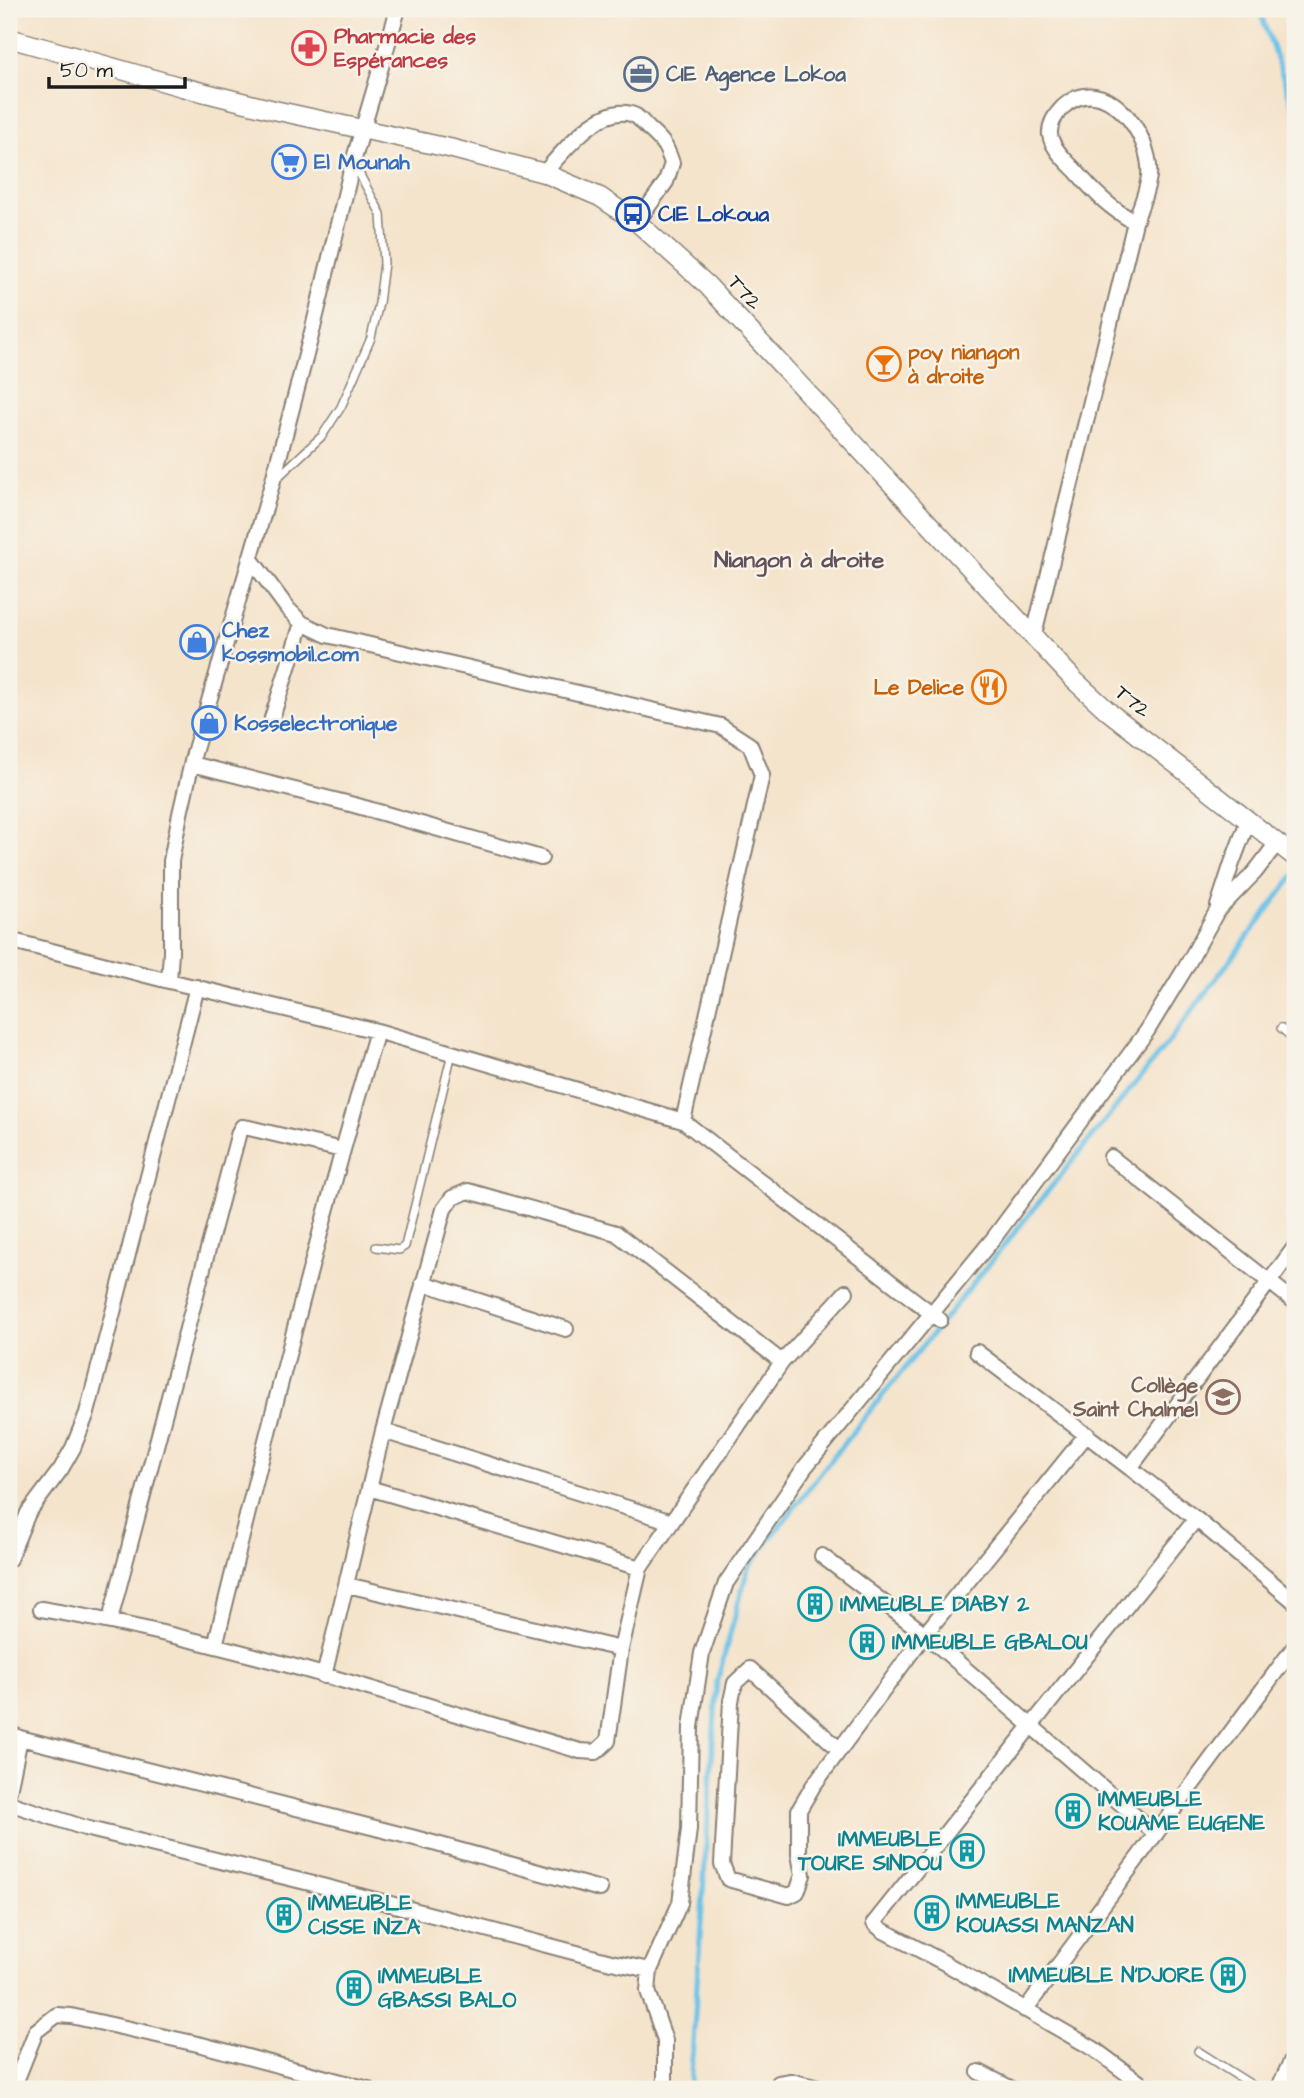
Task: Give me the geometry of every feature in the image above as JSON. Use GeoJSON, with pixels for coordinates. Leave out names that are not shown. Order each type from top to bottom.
{"type":"FeatureCollection","features":[{"type":"Feature","properties":{"kind":"street"},"geometry":{"type":"LineString","coordinates":[[169,981],[171,862],[180,814],[272,484],[353,162],[398,9]]}},
{"type":"Feature","properties":{"kind":"street","name":"T72"},"geometry":{"type":"LineString","coordinates":[[9,38],[183,88],[449,148],[544,173],[600,197],[637,222],[707,285],[1074,680],[1109,712],[1287,851]]}},
{"type":"Feature","properties":{"kind":"street"},"geometry":{"type":"LineString","coordinates":[[1033,638],[1149,174],[1148,157],[1131,121],[1103,97],[1092,95],[1073,98],[1058,112],[1051,125],[1050,137],[1055,148],[1102,200],[1116,212],[1135,222]]}},
{"type":"Feature","properties":{"kind":"street"},"geometry":{"type":"LineString","coordinates":[[544,173],[572,142],[597,120],[618,112],[636,116],[664,143],[672,163],[666,182],[637,222]]}},
{"type":"Feature","properties":{"kind":"street"},"geometry":{"type":"LineString","coordinates":[[250,558],[288,609],[302,623],[327,635],[721,726],[750,745],[762,775],[683,1121]]}},
{"type":"Feature","properties":{"kind":"street"},"geometry":{"type":"LineString","coordinates":[[272,718],[302,623]]}},
{"type":"Feature","properties":{"kind":"street"},"geometry":{"type":"LineString","coordinates":[[192,764],[354,805],[541,858]]}},
{"type":"Feature","properties":{"kind":"street"},"geometry":{"type":"LineString","coordinates":[[665,2089],[665,2040],[648,1990],[650,1970],[680,1903],[689,1829],[691,1727],[702,1653],[726,1583],[805,1467],[936,1317],[1147,1031],[1217,911],[1248,821]]}},
{"type":"Feature","properties":{"kind":"street"},"geometry":{"type":"LineString","coordinates":[[1217,911],[1255,873],[1287,851]]}},
{"type":"Feature","properties":{"kind":"street"},"geometry":{"type":"LineString","coordinates":[[9,940],[377,1031],[683,1121],[936,1317]]}},
{"type":"Feature","properties":{"kind":"street"},"geometry":{"type":"LineString","coordinates":[[9,1557],[27,1513],[61,1469],[87,1413],[197,987]]}},
{"type":"Feature","properties":{"kind":"street"},"geometry":{"type":"LineString","coordinates":[[215,1646],[342,1150],[377,1031]]}},
{"type":"Feature","properties":{"kind":"street"},"geometry":{"type":"LineString","coordinates":[[110,1620],[239,1132],[242,1127],[249,1128],[342,1150]]}},
{"type":"Feature","properties":{"kind":"street"},"geometry":{"type":"LineString","coordinates":[[1111,1157],[1295,1302]]}},
{"type":"Feature","properties":{"kind":"street"},"geometry":{"type":"LineString","coordinates":[[324,1676],[383,1432],[444,1209],[452,1198],[468,1191],[616,1233],[782,1362]]}},
{"type":"Feature","properties":{"kind":"street"},"geometry":{"type":"LineString","coordinates":[[1130,1468],[1295,1247]]}},
{"type":"Feature","properties":{"kind":"street"},"geometry":{"type":"LineString","coordinates":[[424,1283],[566,1329]]}},
{"type":"Feature","properties":{"kind":"street"},"geometry":{"type":"LineString","coordinates":[[41,1609],[110,1620],[215,1646],[580,1751],[596,1752],[608,1741],[621,1649],[640,1568],[782,1362],[846,1292]]}},
{"type":"Feature","properties":{"kind":"street"},"geometry":{"type":"LineString","coordinates":[[977,1352],[1196,1519],[1295,1602]]}},
{"type":"Feature","properties":{"kind":"street"},"geometry":{"type":"LineString","coordinates":[[383,1432],[672,1522]]}},
{"type":"Feature","properties":{"kind":"street"},"geometry":{"type":"LineString","coordinates":[[840,1750],[750,1669],[735,1682],[731,1701],[722,1864],[728,1879],[789,1896],[797,1892],[803,1875],[799,1854],[799,1810],[813,1786],[840,1750],[925,1634],[1087,1434]]}},
{"type":"Feature","properties":{"kind":"street"},"geometry":{"type":"LineString","coordinates":[[369,1488],[640,1568]]}},
{"type":"Feature","properties":{"kind":"street"},"geometry":{"type":"LineString","coordinates":[[1148,2089],[1094,2049],[874,1923],[1196,1519]]}},
{"type":"Feature","properties":{"kind":"street"},"geometry":{"type":"LineString","coordinates":[[822,1556],[925,1634],[1156,1834]]}},
{"type":"Feature","properties":{"kind":"street"},"geometry":{"type":"LineString","coordinates":[[347,1585],[621,1649]]}},
{"type":"Feature","properties":{"kind":"street"},"geometry":{"type":"LineString","coordinates":[[1026,2010],[1295,1646]]}},
{"type":"Feature","properties":{"kind":"street"},"geometry":{"type":"LineString","coordinates":[[9,1791],[15,1735],[600,1889]]}},
{"type":"Feature","properties":{"kind":"street"},"geometry":{"type":"LineString","coordinates":[[9,1803],[85,1829],[650,1970]]}},
{"type":"Feature","properties":{"kind":"street"},"geometry":{"type":"LineString","coordinates":[[13,2089],[36,2031],[57,2015],[202,2045],[368,2089]]}},
{"type":"Feature","properties":{"kind":"street"},"geometry":{"type":"LineString","coordinates":[[1278,2089],[1295,2053]]}},
{"type":"Feature","properties":{"kind":"street"},"geometry":{"type":"LineString","coordinates":[[979,2072],[1012,2089]]}},
{"type":"Feature","properties":{"kind":"street"},"geometry":{"type":"LineString","coordinates":[[777,2089],[779,2083],[791,2081],[822,2089]]}},
{"type":"Feature","properties":{"kind":"lane"},"geometry":{"type":"LineString","coordinates":[[272,484],[322,436],[341,407],[371,338],[384,263],[381,214],[353,162]]}},
{"type":"Feature","properties":{"kind":"lane"},"geometry":{"type":"LineString","coordinates":[[1281,1028],[1295,1040]]}},
{"type":"Feature","properties":{"kind":"lane"},"geometry":{"type":"LineString","coordinates":[[376,1247],[399,1250],[405,1247],[452,1052]]}},
{"type":"Feature","properties":{"kind":"lane"},"geometry":{"type":"LineString","coordinates":[[1198,2051],[1258,2089]]}},
{"type":"Feature","properties":{"kind":"waterway"},"geometry":{"type":"LineString","coordinates":[[1259,9],[1295,112]]}},
{"type":"Feature","properties":{"kind":"waterway"},"geometry":{"type":"LineString","coordinates":[[690,2089],[717,1682],[748,1568],[832,1458],[1167,1044],[1295,874]]}},
{"type":"Feature","properties":{"kind":"place","name":"Pharmacie des Espérances"},"geometry":{"type":"Point","coordinates":[309,48]}},
{"type":"Feature","properties":{"kind":"place","name":"CIE Agence Lokoa"},"geometry":{"type":"Point","coordinates":[641,74]}},
{"type":"Feature","properties":{"kind":"place","name":"El Mounah"},"geometry":{"type":"Point","coordinates":[289,162]}},
{"type":"Feature","properties":{"kind":"place","name":"CIE Lokoua"},"geometry":{"type":"Point","coordinates":[633,214]}},
{"type":"Feature","properties":{"kind":"place","name":"poy niangon à droite"},"geometry":{"type":"Point","coordinates":[884,364]}},
{"type":"Feature","properties":{"kind":"place","name":"Chez kossmobil.com"},"geometry":{"type":"Point","coordinates":[197,642]}},
{"type":"Feature","properties":{"kind":"place","name":"Le Delice"},"geometry":{"type":"Point","coordinates":[989,687]}},
{"type":"Feature","properties":{"kind":"place","name":"Kosselectronique"},"geometry":{"type":"Point","coordinates":[209,723]}},
{"type":"Feature","properties":{"kind":"place","name":"Collège Saint Chalmel"},"geometry":{"type":"Point","coordinates":[1223,1397]}},
{"type":"Feature","properties":{"kind":"place","name":"IMMEUBLE DIABY 2"},"geometry":{"type":"Point","coordinates":[815,1604]}},
{"type":"Feature","properties":{"kind":"place","name":"IMMEUBLE GBALOU"},"geometry":{"type":"Point","coordinates":[867,1642]}},
{"type":"Feature","properties":{"kind":"place","name":"IMMEUBLE KOUAME EUGENE"},"geometry":{"type":"Point","coordinates":[1073,1811]}},
{"type":"Feature","properties":{"kind":"place","name":"IMMEUBLE TOURE SINDOU"},"geometry":{"type":"Point","coordinates":[967,1851]}},
{"type":"Feature","properties":{"kind":"place","name":"IMMEUBLE KOUASSI MANZAN"},"geometry":{"type":"Point","coordinates":[932,1913]}},
{"type":"Feature","properties":{"kind":"place","name":"IMMEUBLE CISSE INZA"},"geometry":{"type":"Point","coordinates":[284,1915]}},
{"type":"Feature","properties":{"kind":"place","name":"IMMEUBLE N'DJORE"},"geometry":{"type":"Point","coordinates":[1228,1975]}},
{"type":"Feature","properties":{"kind":"place","name":"IMMEUBLE GBASSI BALO"},"geometry":{"type":"Point","coordinates":[354,1988]}},
{"type":"Feature","properties":{"kind":"district","name":"Niangon à droite"},"geometry":{"type":"Point","coordinates":[799,559]}}]}
